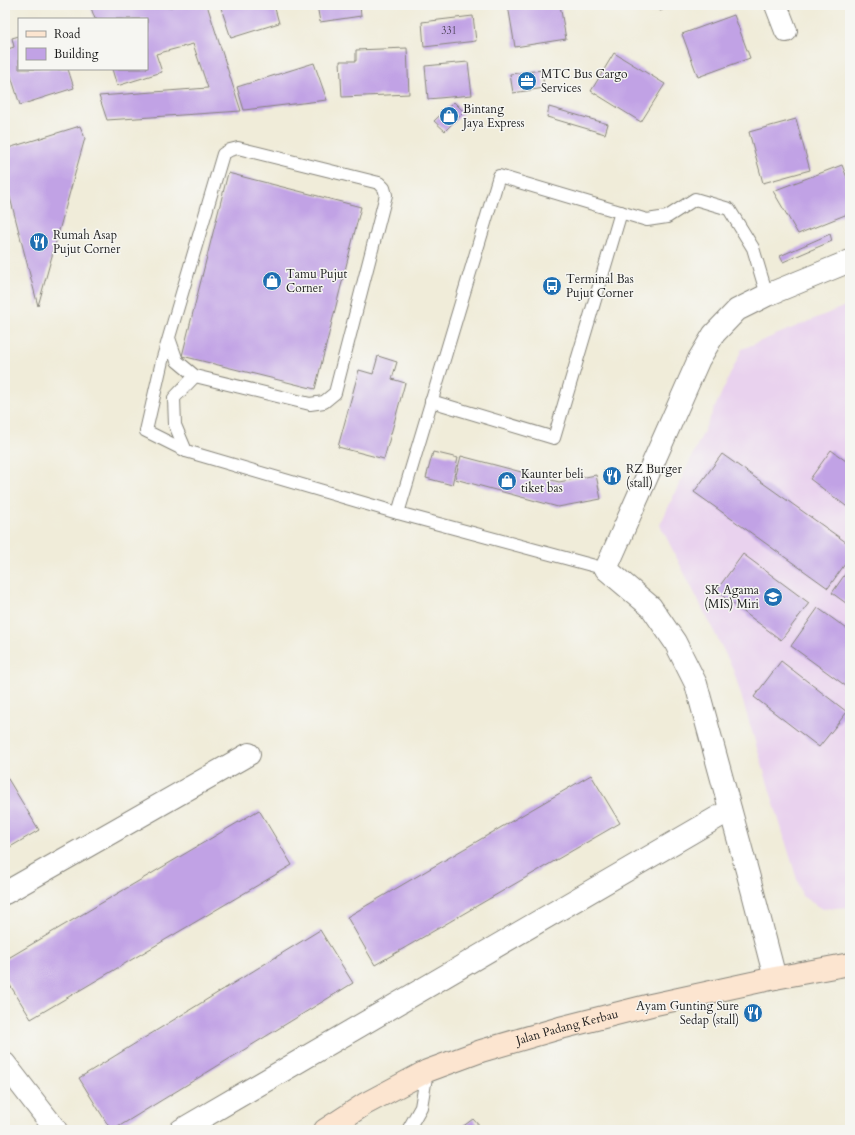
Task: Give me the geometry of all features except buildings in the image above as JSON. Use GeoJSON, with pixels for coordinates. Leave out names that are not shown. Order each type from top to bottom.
{"type":"FeatureCollection","features":[{"type":"Feature","properties":{"kind":"street"},"geometry":{"type":"LineString","coordinates":[[776,5],[786,31]]}},
{"type":"Feature","properties":{"kind":"street"},"geometry":{"type":"LineString","coordinates":[[775,978],[696,684],[675,642],[651,607],[606,569],[699,359],[714,334],[737,310],[767,295],[850,261]]}},
{"type":"Feature","properties":{"kind":"street"},"geometry":{"type":"LineString","coordinates":[[5,893],[250,754]]}},
{"type":"Feature","properties":{"kind":"street"},"geometry":{"type":"LineString","coordinates":[[181,1130],[730,810]]}},
{"type":"Feature","properties":{"kind":"street","name":"Jalan Padang Kerbau"},"geometry":{"type":"LineString","coordinates":[[325,1130],[365,1104],[426,1071],[481,1051],[560,1028],[651,1005],[775,978],[850,964]]}},
{"type":"Feature","properties":{"kind":"street"},"geometry":{"type":"LineString","coordinates":[[5,1064],[56,1130]]}},
{"type":"Feature","properties":{"kind":"lane"},"geometry":{"type":"LineString","coordinates":[[169,338],[177,361],[195,376],[310,404],[324,402],[335,393],[386,195],[384,188],[379,183],[238,148],[230,150],[224,154],[162,361],[146,430],[186,451],[398,513],[606,569]]}},
{"type":"Feature","properties":{"kind":"lane"},"geometry":{"type":"LineString","coordinates":[[398,513],[499,176],[647,220],[667,217],[695,199],[729,209],[753,248],[767,295]]}},
{"type":"Feature","properties":{"kind":"lane"},"geometry":{"type":"LineString","coordinates":[[431,401],[554,438],[621,212]]}},
{"type":"Feature","properties":{"kind":"lane"},"geometry":{"type":"LineString","coordinates":[[186,451],[175,425],[174,398],[195,376]]}},
{"type":"Feature","properties":{"kind":"lane"},"geometry":{"type":"LineString","coordinates":[[408,1130],[421,1107],[426,1071]]}},
{"type":"Feature","properties":{"kind":"shaded area","name":"SK Agama (MIS) Miri"},"geometry":{"type":"Polygon","coordinates":[[[850,304],[850,907],[822,909],[802,896],[733,669],[660,525],[742,349],[850,304]]]}},
{"type":"Feature","properties":{"kind":"place","name":"MTC Bus Cargo Services"},"geometry":{"type":"Point","coordinates":[527,81]}},
{"type":"Feature","properties":{"kind":"place","name":"Bintang Jaya Express"},"geometry":{"type":"Point","coordinates":[449,116]}},
{"type":"Feature","properties":{"kind":"place","name":"Rumah Asap Pujut Corner"},"geometry":{"type":"Point","coordinates":[39,242]}},
{"type":"Feature","properties":{"kind":"place","name":"Tamu Pujut Corner"},"geometry":{"type":"Point","coordinates":[272,281]}},
{"type":"Feature","properties":{"kind":"place","name":"Terminal Bas Pujut Corner"},"geometry":{"type":"Point","coordinates":[552,286]}},
{"type":"Feature","properties":{"kind":"place","name":"RZ Burger (stall)"},"geometry":{"type":"Point","coordinates":[612,476]}},
{"type":"Feature","properties":{"kind":"place","name":"Kaunter beli tiket bas"},"geometry":{"type":"Point","coordinates":[507,481]}},
{"type":"Feature","properties":{"kind":"place","name":"SK Agama (MIS) Miri"},"geometry":{"type":"Point","coordinates":[773,597]}},
{"type":"Feature","properties":{"kind":"place","name":"Ayam Gunting Sure Sedap (stall)"},"geometry":{"type":"Point","coordinates":[753,1013]}}]}
